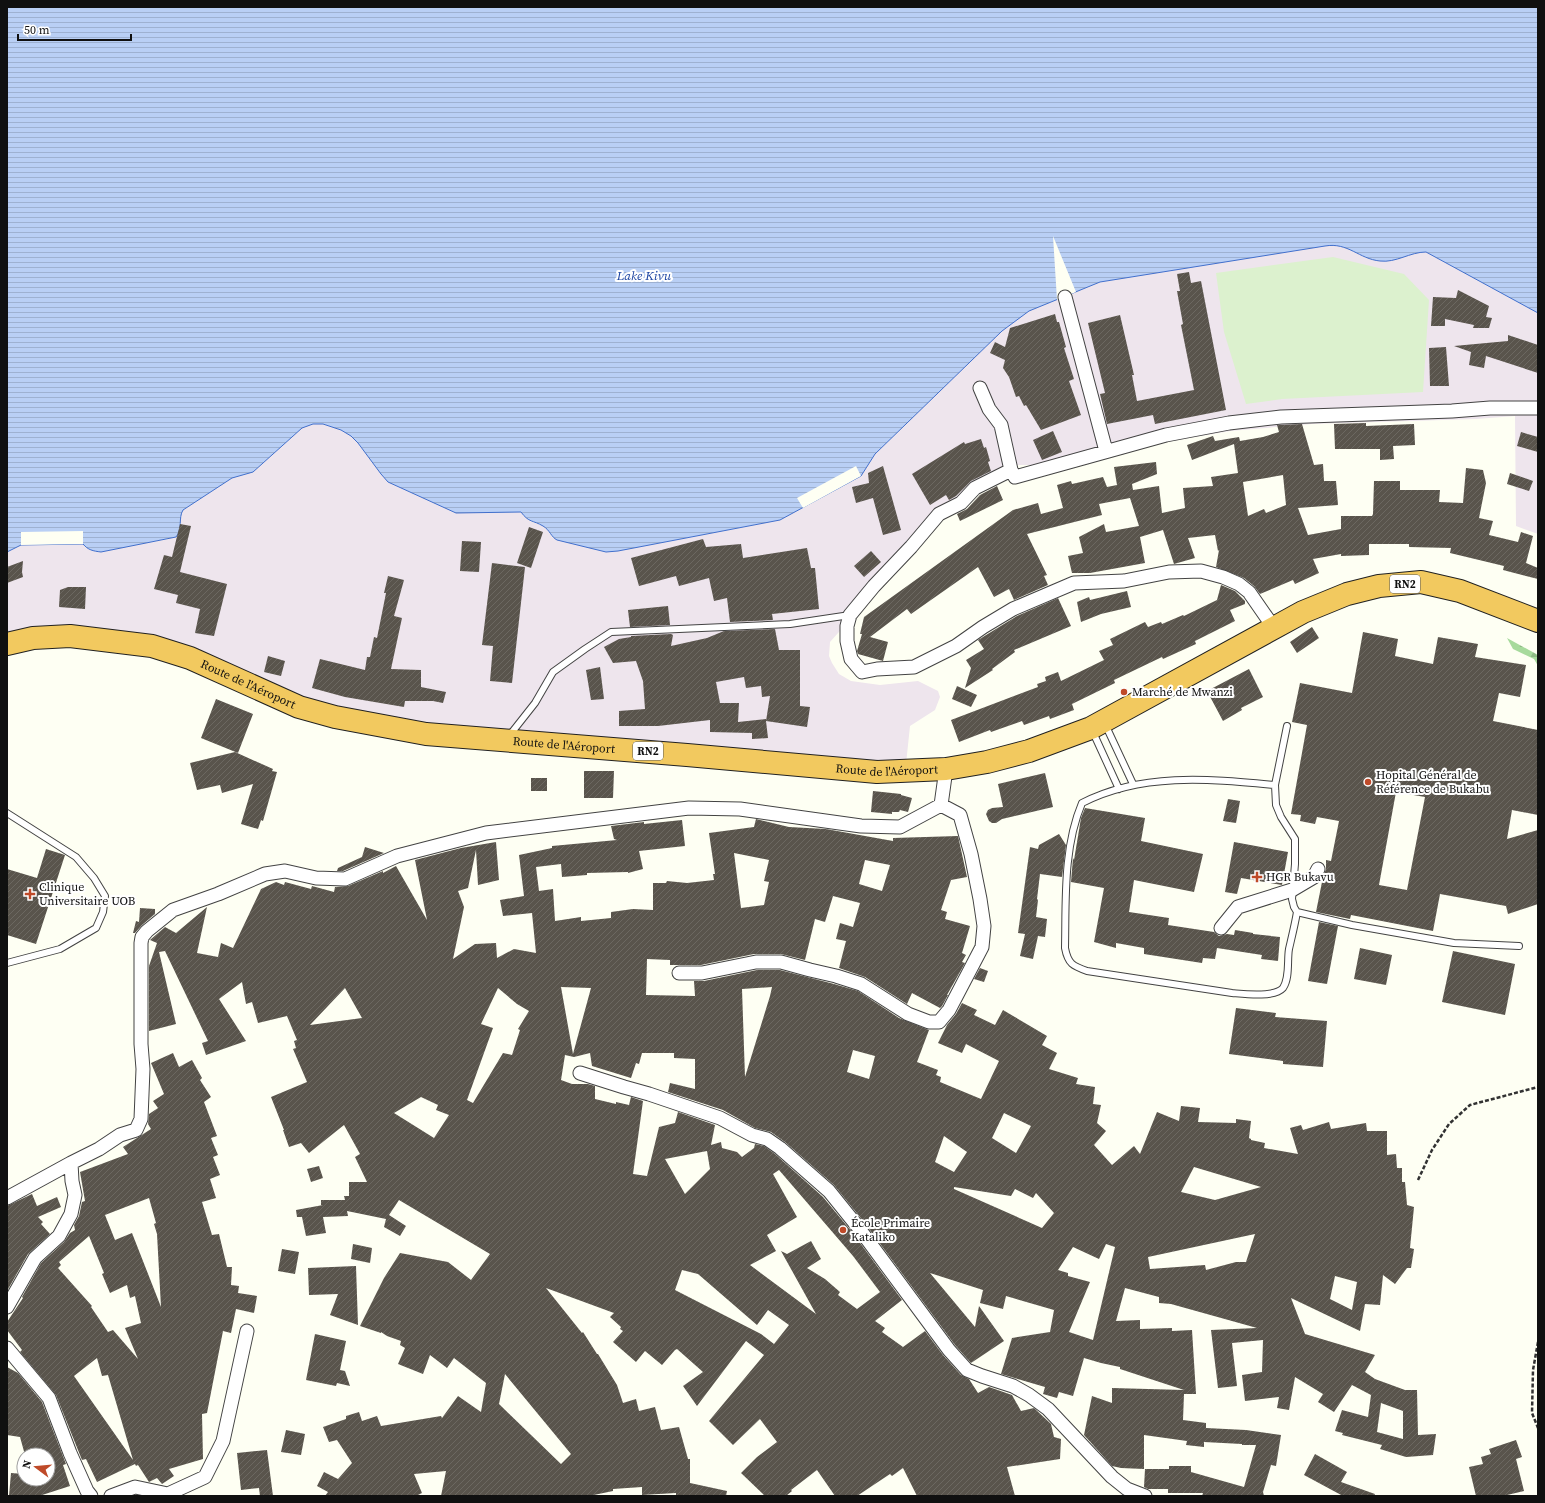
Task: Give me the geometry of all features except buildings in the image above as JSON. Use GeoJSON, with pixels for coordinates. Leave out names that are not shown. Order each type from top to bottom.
{"type":"FeatureCollection","features":[{"type":"Feature","properties":{"kind":"highway","name":"RN2"},"geometry":{"type":"LineString","coordinates":[[1274,628],[1303,612],[1347,594],[1379,586],[1421,582],[1460,591],[1538,621]]}},
{"type":"Feature","properties":{"kind":"highway","name":"Route de l'Aéroport"},"geometry":{"type":"LineString","coordinates":[[7,644],[33,638],[70,636],[152,646],[190,658],[299,707],[335,718],[426,734],[687,754],[877,772],[946,769],[987,762],[1029,751],[1097,725],[1274,628]]}},
{"type":"Feature","properties":{"kind":"street"},"geometry":{"type":"LineString","coordinates":[[1065,297],[1106,451]]}},
{"type":"Feature","properties":{"kind":"street"},"geometry":{"type":"LineString","coordinates":[[980,388],[989,409],[1001,425],[1011,470],[1015,477],[1081,460],[1106,451],[1166,435],[1221,424],[1281,417],[1452,411],[1490,408],[1538,408]]}},
{"type":"Feature","properties":{"kind":"street"},"geometry":{"type":"LineString","coordinates":[[1011,470],[975,488],[961,503],[939,514],[850,615],[847,626],[847,641],[851,659],[862,672],[877,669],[914,667],[956,646],[983,627],[1013,609],[1074,583],[1124,581],[1169,572],[1201,571],[1223,577],[1239,584],[1249,592],[1274,628]]}},
{"type":"Feature","properties":{"kind":"street"},"geometry":{"type":"LineString","coordinates":[[942,805],[946,769]]}},
{"type":"Feature","properties":{"kind":"street"},"geometry":{"type":"LineString","coordinates":[[679,973],[702,973],[756,962],[781,962],[861,984],[908,1014],[929,1022],[939,1022],[950,1010],[982,947],[984,926],[971,854],[960,814],[942,805]]}},
{"type":"Feature","properties":{"kind":"street"},"geometry":{"type":"LineString","coordinates":[[7,1198],[99,1149],[120,1135],[136,1130],[141,1119],[142,937],[147,931],[173,910],[218,894],[265,874],[285,871],[316,878],[345,879],[397,856],[486,833],[689,808],[740,809],[861,826],[900,827],[924,816],[942,805]]}},
{"type":"Feature","properties":{"kind":"street"},"geometry":{"type":"LineString","coordinates":[[1221,928],[1238,907],[1292,890],[1314,877],[1318,869]]}},
{"type":"Feature","properties":{"kind":"street"},"geometry":{"type":"LineString","coordinates":[[580,1073],[624,1088],[650,1094],[720,1118],[752,1135],[767,1139],[780,1148],[829,1192],[858,1227],[949,1350],[967,1370],[1013,1386],[1029,1395],[1048,1409],[1112,1477],[1126,1489],[1144,1496]]}},
{"type":"Feature","properties":{"kind":"street"},"geometry":{"type":"LineString","coordinates":[[7,1307],[35,1258],[59,1236],[71,1214],[76,1195],[72,1181],[71,1163]]}},
{"type":"Feature","properties":{"kind":"street"},"geometry":{"type":"LineString","coordinates":[[111,1496],[135,1487],[168,1494],[205,1477],[223,1441],[247,1331]]}},
{"type":"Feature","properties":{"kind":"street"},"geometry":{"type":"LineString","coordinates":[[7,1348],[49,1398],[70,1453],[87,1491],[91,1496]]}},
{"type":"Feature","properties":{"kind":"lane"},"geometry":{"type":"LineString","coordinates":[[506,740],[535,703],[553,672],[611,632],[790,624],[850,615]]}},
{"type":"Feature","properties":{"kind":"lane"},"geometry":{"type":"LineString","coordinates":[[1097,725],[1133,784]]}},
{"type":"Feature","properties":{"kind":"lane"},"geometry":{"type":"LineString","coordinates":[[1097,725],[1119,789]]}},
{"type":"Feature","properties":{"kind":"lane"},"geometry":{"type":"LineString","coordinates":[[1275,785],[1233,781],[1178,779],[1133,784],[1100,794],[1082,803],[1075,819],[1067,868],[1065,948],[1067,958],[1073,966],[1087,971],[1232,993],[1251,995],[1272,993],[1282,989],[1286,980],[1289,948],[1297,912],[1294,907],[1292,890],[1295,864],[1295,839],[1281,817],[1276,805],[1275,785],[1287,726]]}},
{"type":"Feature","properties":{"kind":"lane"},"geometry":{"type":"LineString","coordinates":[[7,813],[76,857],[94,878],[105,896],[103,912],[96,928],[60,949],[7,963]]}},
{"type":"Feature","properties":{"kind":"lane"},"geometry":{"type":"LineString","coordinates":[[1297,912],[1352,925],[1454,943],[1519,946]]}},
{"type":"Feature","properties":{"kind":"path"},"geometry":{"type":"LineString","coordinates":[[1418,1180],[1432,1150],[1449,1124],[1470,1105],[1538,1087]]}},
{"type":"Feature","properties":{"kind":"path"},"geometry":{"type":"LineString","coordinates":[[1538,1342],[1533,1370],[1532,1413],[1538,1428]]}},
{"type":"Feature","properties":{"kind":"shaded area"},"geometry":{"type":"Polygon","coordinates":[[[1334,244],[1389,261],[1419,252],[1426,252],[1538,313],[1538,534],[1516,526],[1515,416],[1476,419],[1312,424],[1230,431],[1035,465],[1016,465],[958,499],[830,642],[829,656],[832,663],[839,674],[851,681],[880,685],[918,681],[938,691],[940,697],[935,710],[910,726],[904,783],[522,751],[328,727],[159,657],[107,649],[47,647],[7,654],[7,552],[21,545],[83,544],[86,548],[146,543],[169,539],[181,527],[181,514],[183,510],[232,478],[253,472],[302,428],[313,424],[323,424],[341,430],[351,436],[388,481],[456,513],[521,512],[530,521],[544,526],[550,532],[552,537],[606,552],[618,551],[780,520],[861,476],[875,454],[1002,331],[1029,311],[1100,282],[1334,244]]]}},
{"type":"Feature","properties":{"kind":"green space"},"geometry":{"type":"Polygon","coordinates":[[[1333,257],[1404,274],[1429,300],[1423,392],[1282,399],[1246,404],[1224,332],[1216,273],[1333,257]]]}},
{"type":"Feature","properties":{"kind":"green space"},"geometry":{"type":"Polygon","coordinates":[[[1507,638],[1538,655],[1538,666],[1534,659],[1513,649],[1507,638]]]}},
{"type":"Feature","properties":{"kind":"water","name":"Lake Kivu"},"geometry":{"type":"Polygon","coordinates":[[[7,7],[1538,7],[1538,313],[1426,252],[1420,252],[1392,260],[1380,261],[1373,260],[1340,246],[1325,246],[1100,282],[1029,311],[1002,331],[875,454],[861,476],[780,520],[606,552],[557,540],[540,524],[529,520],[521,512],[456,513],[388,482],[351,436],[341,430],[323,424],[313,424],[302,428],[253,472],[232,478],[183,510],[179,531],[176,537],[101,552],[91,550],[83,544],[21,545],[7,552],[7,7]]]}},
{"type":"Feature","properties":{"kind":"pier"},"geometry":{"type":"Polygon","coordinates":[[[1053,236],[1076,292],[1057,300],[1053,236]]]}},
{"type":"Feature","properties":{"kind":"pier"},"geometry":{"type":"Polygon","coordinates":[[[856,466],[861,476],[803,508],[797,498],[856,466]]]}},
{"type":"Feature","properties":{"kind":"pier"},"geometry":{"type":"Polygon","coordinates":[[[83,531],[83,544],[21,545],[21,532],[83,531]]]}},
{"type":"Feature","properties":{"kind":"place","name":"Marché de Mwanzi"},"geometry":{"type":"Point","coordinates":[1124,692]}},
{"type":"Feature","properties":{"kind":"place","name":"Hopital Général de Référence de Bukabu"},"geometry":{"type":"Point","coordinates":[1368,782]}},
{"type":"Feature","properties":{"kind":"place","name":"HGR Bukavu"},"geometry":{"type":"Point","coordinates":[1257,877]}},
{"type":"Feature","properties":{"kind":"place","name":"Clinique Universitaire UOB"},"geometry":{"type":"Point","coordinates":[30,894]}},
{"type":"Feature","properties":{"kind":"place","name":"École Primaire Kataliko"},"geometry":{"type":"Point","coordinates":[843,1230]}}]}
